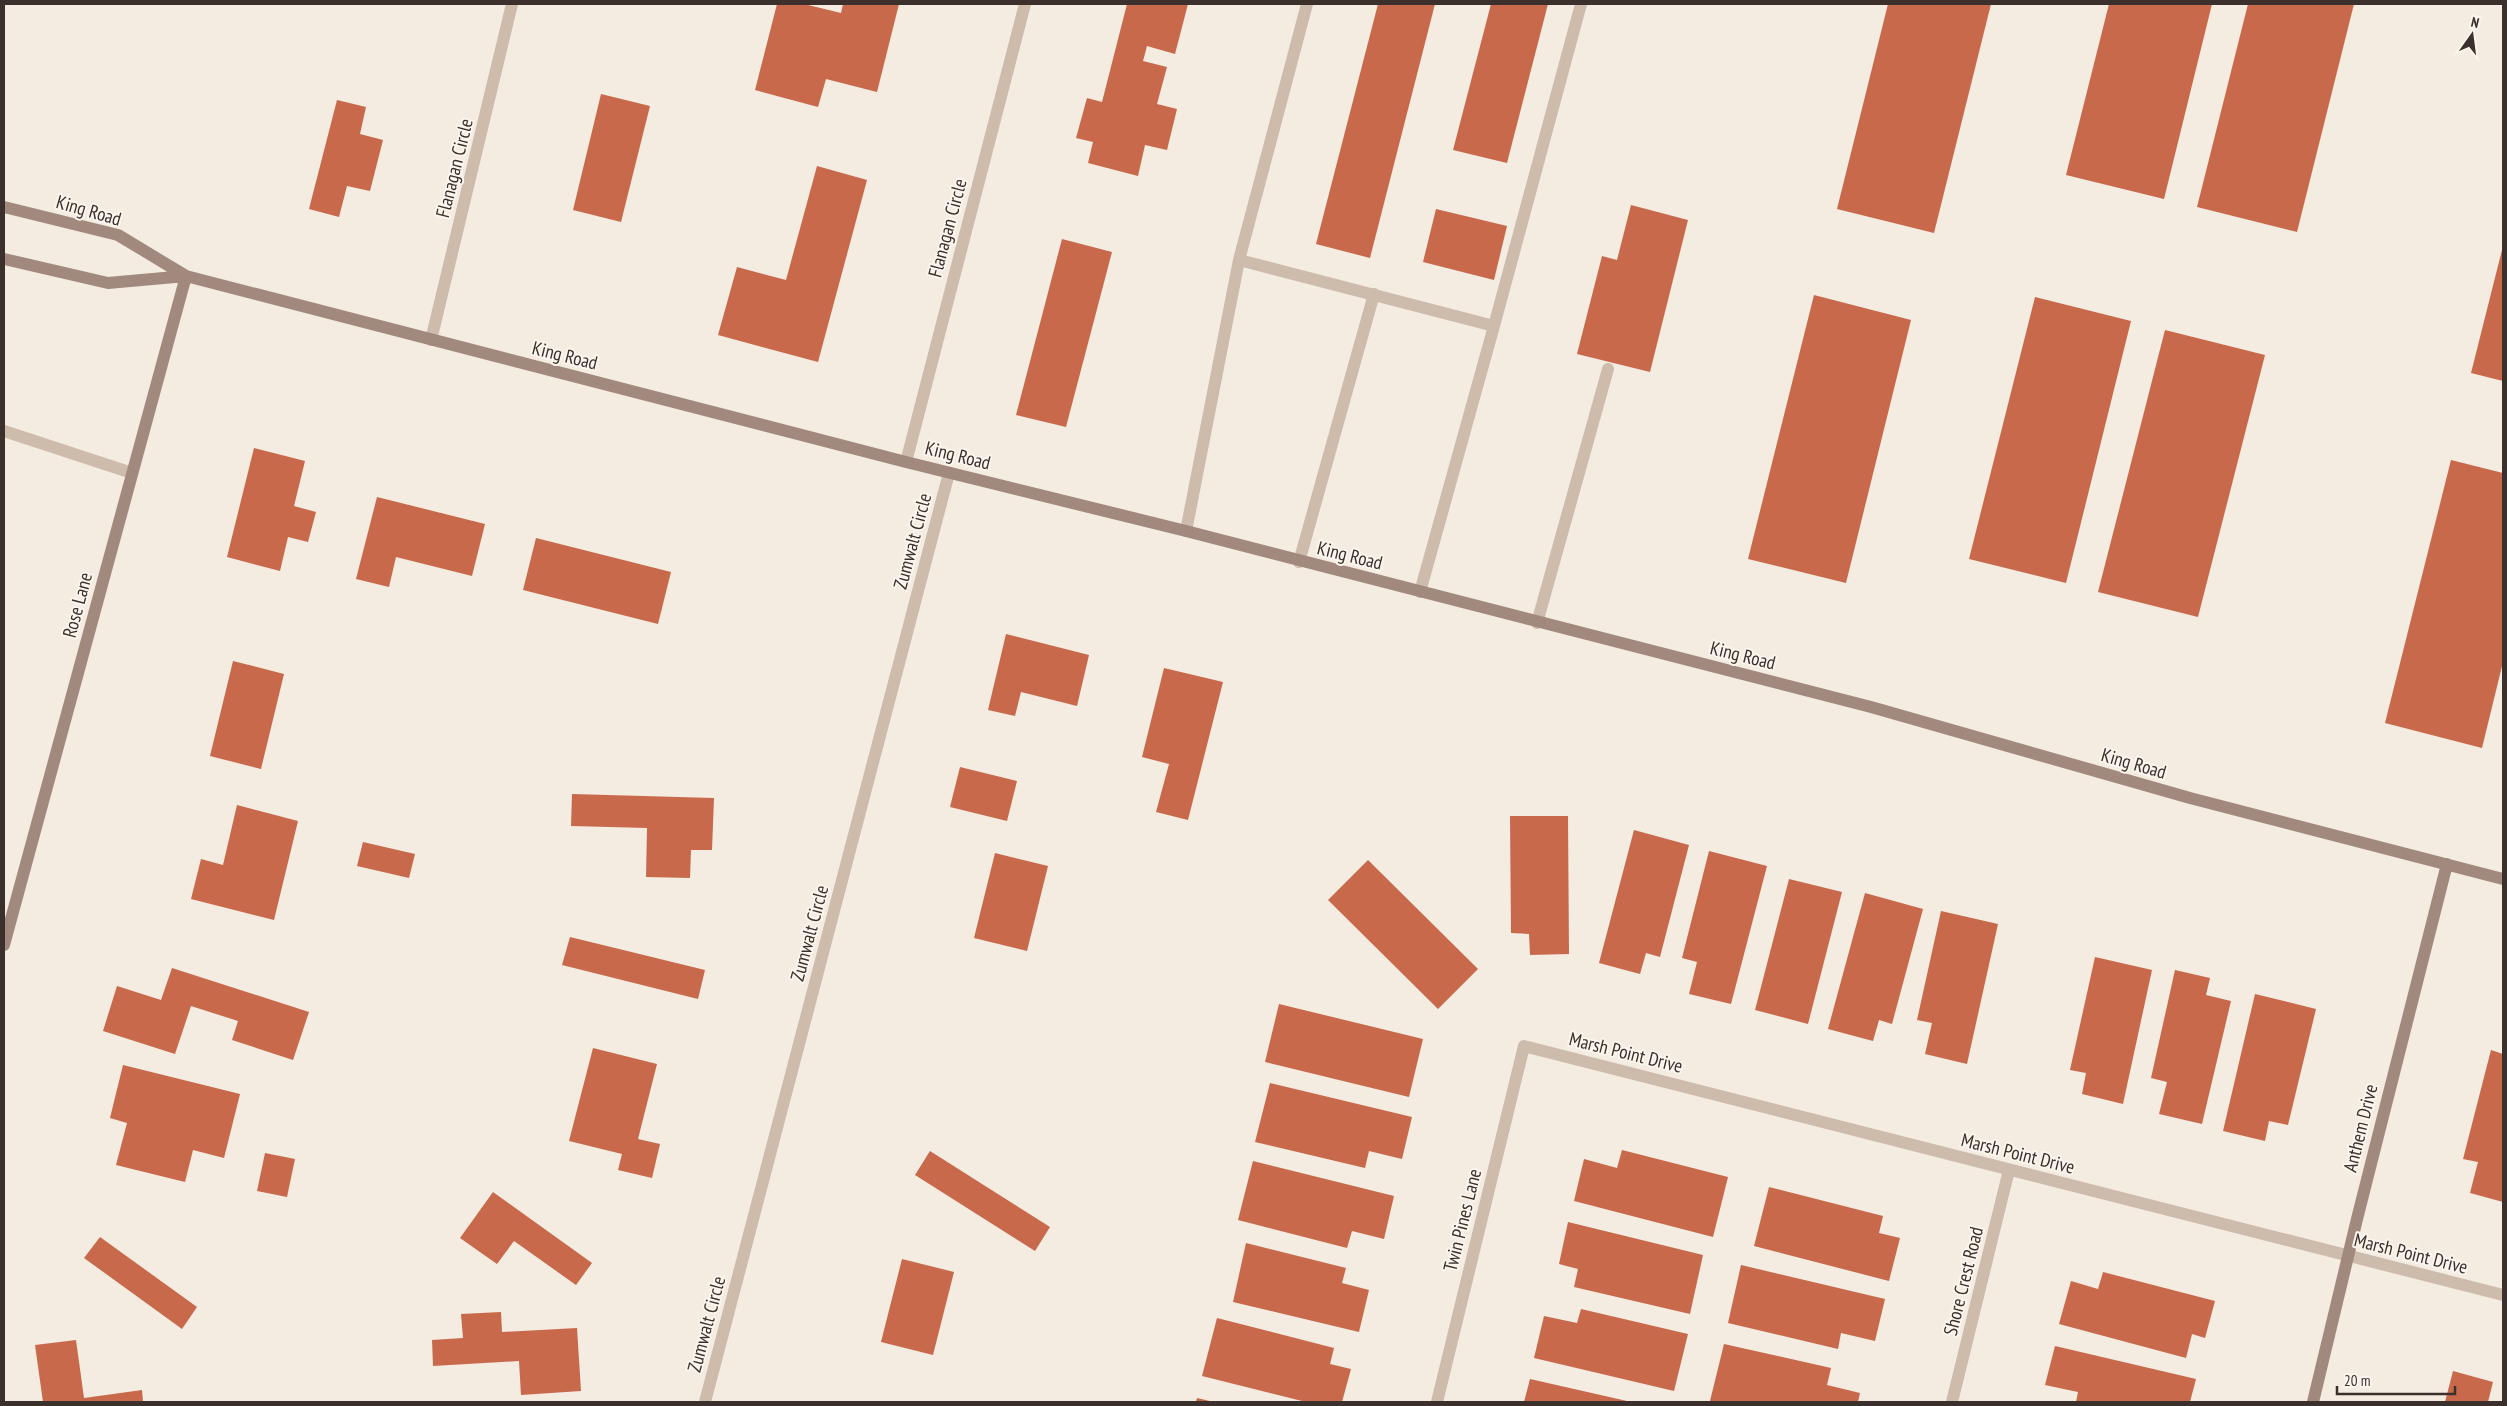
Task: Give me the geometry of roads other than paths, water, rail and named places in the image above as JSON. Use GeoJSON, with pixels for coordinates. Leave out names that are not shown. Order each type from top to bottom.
{"type":"FeatureCollection","features":[{"type":"Feature","properties":{"kind":"street","name":"Flanagan Circle"},"geometry":{"type":"LineString","coordinates":[[431,340],[512,4]]}},
{"type":"Feature","properties":{"kind":"street","name":"Flanagan Circle"},"geometry":{"type":"LineString","coordinates":[[906,462],[1025,4]]}},
{"type":"Feature","properties":{"kind":"street"},"geometry":{"type":"LineString","coordinates":[[1186,531],[1239,260],[1307,4]]}},
{"type":"Feature","properties":{"kind":"street"},"geometry":{"type":"LineString","coordinates":[[1420,592],[1494,326],[1580,4]]}},
{"type":"Feature","properties":{"kind":"street","name":"King Road"},"geometry":{"type":"LineString","coordinates":[[4,207],[118,235],[186,276],[949,473],[1186,531],[1299,562],[1872,707],[2190,798],[2503,879]]}},
{"type":"Feature","properties":{"kind":"street","name":"King Road"},"geometry":{"type":"LineString","coordinates":[[4,258],[108,283],[186,276]]}},
{"type":"Feature","properties":{"kind":"street"},"geometry":{"type":"LineString","coordinates":[[1239,260],[1494,326]]}},
{"type":"Feature","properties":{"kind":"street","name":"Rose Lane"},"geometry":{"type":"LineString","coordinates":[[4,945],[186,276]]}},
{"type":"Feature","properties":{"kind":"street"},"geometry":{"type":"LineString","coordinates":[[1299,562],[1374,294]]}},
{"type":"Feature","properties":{"kind":"street"},"geometry":{"type":"LineString","coordinates":[[1537,623],[1608,369]]}},
{"type":"Feature","properties":{"kind":"street"},"geometry":{"type":"LineString","coordinates":[[4,431],[132,473]]}},
{"type":"Feature","properties":{"kind":"street","name":"Zumwalt Circle"},"geometry":{"type":"LineString","coordinates":[[705,1402],[949,473]]}},
{"type":"Feature","properties":{"kind":"street","name":"Anthem Drive"},"geometry":{"type":"LineString","coordinates":[[2313,1402],[2347,1256],[2447,864]]}},
{"type":"Feature","properties":{"kind":"street","name":"Marsh Point Drive"},"geometry":{"type":"LineString","coordinates":[[1524,1046],[2503,1295]]}},
{"type":"Feature","properties":{"kind":"street","name":"Twin Pines Lane"},"geometry":{"type":"LineString","coordinates":[[1436,1402],[1524,1046]]}},
{"type":"Feature","properties":{"kind":"street","name":"Shore Crest Road"},"geometry":{"type":"LineString","coordinates":[[1952,1402],[2010,1170]]}}]}
